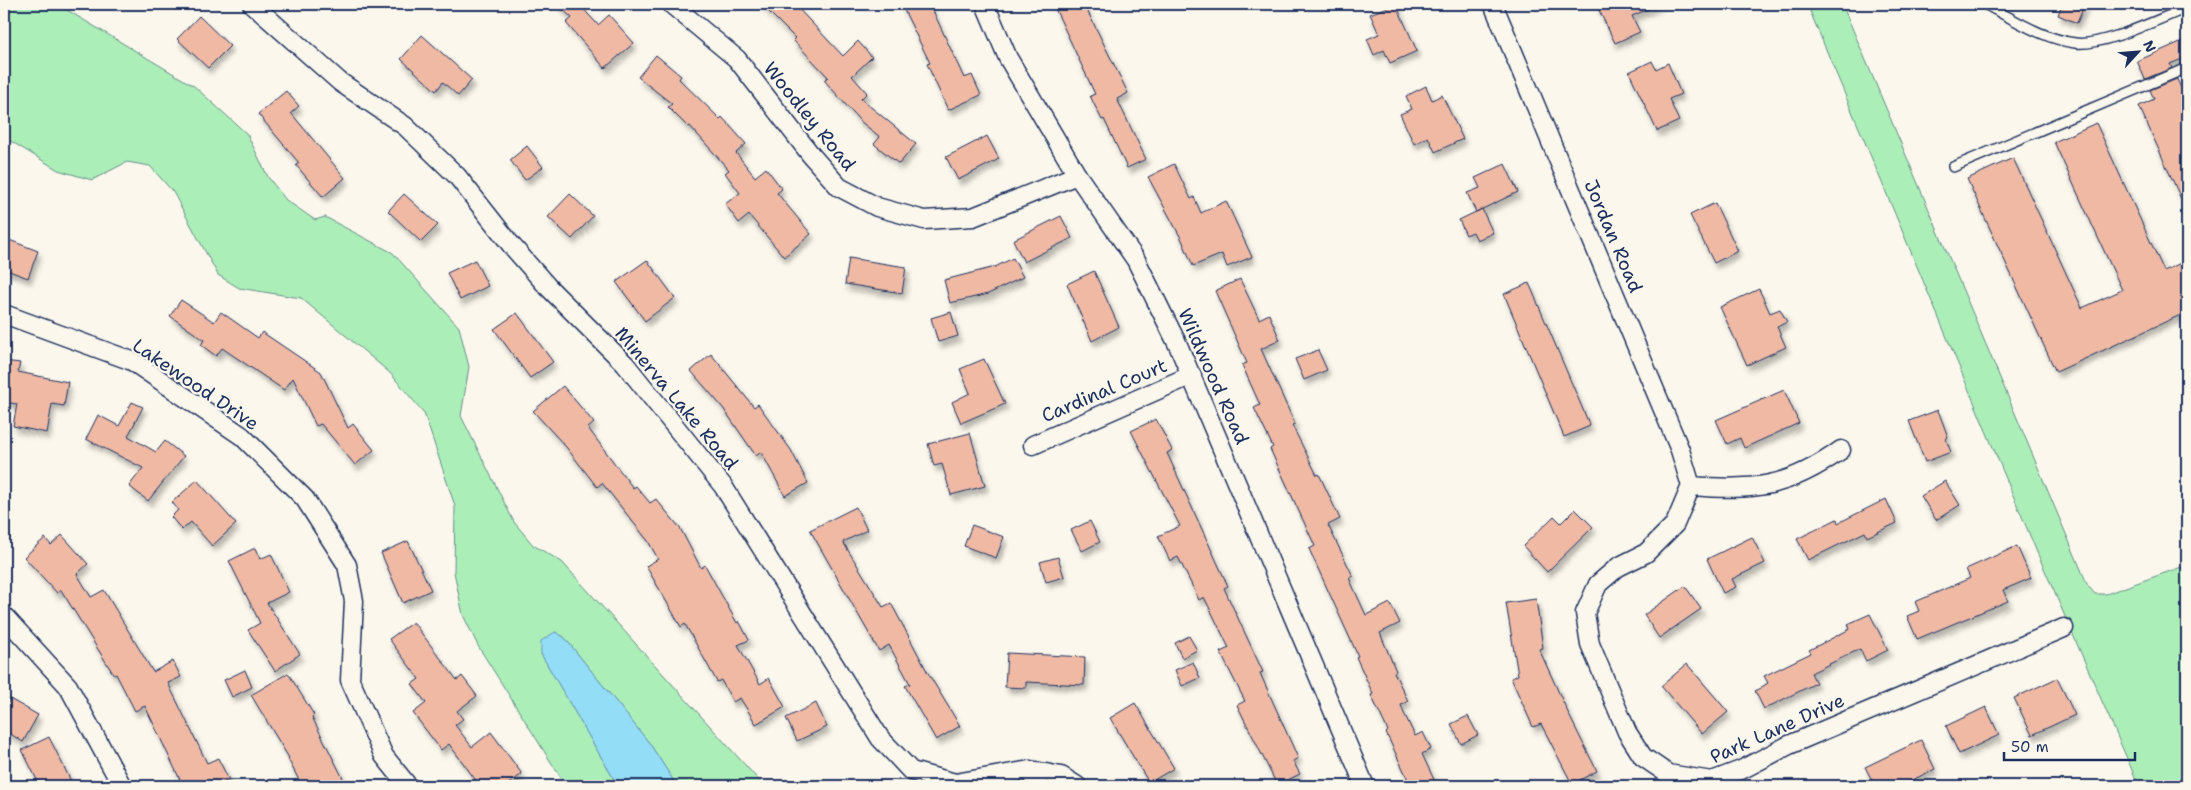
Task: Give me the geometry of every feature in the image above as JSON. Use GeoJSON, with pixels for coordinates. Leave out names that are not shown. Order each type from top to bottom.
{"type":"FeatureCollection","features":[{"type":"Feature","properties":{"kind":"street","name":"Minerva Lake Road"},"geometry":{"type":"LineString","coordinates":[[252,4],[340,82],[405,126],[457,176],[546,286],[625,364],[724,486],[880,738],[911,771],[955,782],[1030,770]]}},
{"type":"Feature","properties":{"kind":"street","name":"Woodley Road"},"geometry":{"type":"LineString","coordinates":[[671,4],[737,59],[811,155],[839,187],[877,207],[924,220],[973,217],[1077,176]]}},
{"type":"Feature","properties":{"kind":"street","name":"Wildwood Road"},"geometry":{"type":"LineString","coordinates":[[985,4],[1008,58],[1077,176],[1136,260],[1192,375],[1364,786]]}},
{"type":"Feature","properties":{"kind":"street","name":"Jordan Road"},"geometry":{"type":"LineString","coordinates":[[1493,4],[1680,450],[1691,486]]}},
{"type":"Feature","properties":{"kind":"street","name":"Lakewood Drive"},"geometry":{"type":"LineString","coordinates":[[4,314],[132,360],[242,436],[304,499],[347,565],[354,601],[350,680],[384,756],[408,786]]}},
{"type":"Feature","properties":{"kind":"street","name":"Cardinal Court"},"geometry":{"type":"LineString","coordinates":[[1032,444],[1192,375]]}},
{"type":"Feature","properties":{"kind":"street"},"geometry":{"type":"LineString","coordinates":[[1691,486],[1733,489],[1781,483],[1819,466],[1841,450]]}},
{"type":"Feature","properties":{"kind":"street","name":"Park Lane Drive"},"geometry":{"type":"LineString","coordinates":[[1691,486],[1675,524],[1646,553],[1618,567],[1598,584],[1585,613],[1590,644],[1627,732],[1643,757],[1668,774],[1712,781],[1741,770],[1789,745],[2064,628]]}},
{"type":"Feature","properties":{"kind":"street"},"geometry":{"type":"LineString","coordinates":[[4,616],[68,686],[122,786]]}},
{"type":"Feature","properties":{"kind":"street"},"geometry":{"type":"LineString","coordinates":[[1030,770],[1037,786]]}},
{"type":"Feature","properties":{"kind":"street"},"geometry":{"type":"LineString","coordinates":[[1030,770],[1061,776],[1077,786]]}},
{"type":"Feature","properties":{"kind":"lane"},"geometry":{"type":"LineString","coordinates":[[1984,4],[2042,34],[2076,44],[2109,38],[2187,8]]}},
{"type":"Feature","properties":{"kind":"lane"},"geometry":{"type":"LineString","coordinates":[[1953,167],[2187,68]]}},
{"type":"Feature","properties":{"kind":"green space"},"geometry":{"type":"Polygon","coordinates":[[[4,4],[57,4],[194,86],[247,134],[268,177],[286,200],[315,220],[325,217],[393,253],[459,327],[469,367],[461,416],[514,522],[533,545],[562,562],[764,786],[677,786],[650,744],[564,637],[555,632],[541,654],[618,786],[566,786],[478,646],[463,615],[454,572],[455,506],[424,413],[390,373],[301,298],[239,288],[218,275],[173,192],[150,166],[127,162],[92,180],[58,170],[4,137],[4,4]]]}},
{"type":"Feature","properties":{"kind":"green space"},"geometry":{"type":"Polygon","coordinates":[[[1807,4],[1842,4],[2088,586],[2095,594],[2106,594],[2187,565],[2187,786],[2139,786],[2036,550],[1807,4]]]}},
{"type":"Feature","properties":{"kind":"water"},"geometry":{"type":"Polygon","coordinates":[[[555,632],[564,637],[650,744],[677,786],[618,786],[541,654],[541,641],[555,632]]]}},
{"type":"Feature","properties":{"kind":"building"},"geometry":{"type":"Polygon","coordinates":[[[557,4],[579,4],[598,25],[609,15],[634,43],[605,68],[566,23],[572,18],[557,4]]]}},
{"type":"Feature","properties":{"kind":"building"},"geometry":{"type":"Polygon","coordinates":[[[761,4],[794,4],[843,56],[858,41],[872,57],[852,76],[867,93],[861,99],[916,144],[899,164],[874,144],[880,137],[860,121],[824,80],[828,77],[793,40],[795,38],[761,4]]]}},
{"type":"Feature","properties":{"kind":"building"},"geometry":{"type":"Polygon","coordinates":[[[901,4],[930,4],[964,78],[972,75],[981,95],[948,110],[927,64],[930,63],[901,4]]]}},
{"type":"Feature","properties":{"kind":"building"},"geometry":{"type":"Polygon","coordinates":[[[1053,4],[1084,4],[1128,93],[1117,99],[1146,159],[1127,168],[1104,119],[1102,120],[1090,96],[1095,94],[1053,4]]]}},
{"type":"Feature","properties":{"kind":"building"},"geometry":{"type":"Polygon","coordinates":[[[1396,4],[1417,51],[1390,63],[1384,50],[1374,55],[1367,39],[1379,34],[1370,14],[1396,4]]]}},
{"type":"Feature","properties":{"kind":"building"},"geometry":{"type":"Polygon","coordinates":[[[1596,4],[1660,4],[1632,16],[1640,32],[1615,43],[1596,4]]]}},
{"type":"Feature","properties":{"kind":"building"},"geometry":{"type":"Polygon","coordinates":[[[2062,4],[2085,4],[2077,23],[2058,15],[2062,4]]]}},
{"type":"Feature","properties":{"kind":"building"},"geometry":{"type":"Polygon","coordinates":[[[199,16],[230,46],[208,68],[177,39],[199,16]]]}},
{"type":"Feature","properties":{"kind":"building"},"geometry":{"type":"Polygon","coordinates":[[[422,35],[472,80],[458,96],[443,82],[436,91],[401,59],[422,35]]]}},
{"type":"Feature","properties":{"kind":"building"},"geometry":{"type":"Polygon","coordinates":[[[2187,39],[2187,57],[2170,64],[2172,68],[2145,79],[2137,61],[2187,39]]]}},
{"type":"Feature","properties":{"kind":"building"},"geometry":{"type":"Polygon","coordinates":[[[656,55],[681,76],[679,79],[720,119],[722,117],[746,144],[736,153],[755,177],[766,168],[782,189],[777,193],[811,234],[784,257],[749,215],[739,223],[725,204],[740,193],[725,173],[729,170],[690,126],[688,127],[668,107],[672,104],[638,77],[656,55]]]}},
{"type":"Feature","properties":{"kind":"building"},"geometry":{"type":"Polygon","coordinates":[[[1652,61],[1656,69],[1668,63],[1681,94],[1669,99],[1679,121],[1657,131],[1629,72],[1652,61]]]}},
{"type":"Feature","properties":{"kind":"building"},"geometry":{"type":"Polygon","coordinates":[[[2177,79],[2187,102],[2187,212],[2139,106],[2154,99],[2150,90],[2177,79]]]}},
{"type":"Feature","properties":{"kind":"building"},"geometry":{"type":"Polygon","coordinates":[[[1426,86],[1432,100],[1442,95],[1463,139],[1435,152],[1428,137],[1414,144],[1400,114],[1412,109],[1406,96],[1426,86]]]}},
{"type":"Feature","properties":{"kind":"building"},"geometry":{"type":"Polygon","coordinates":[[[286,91],[299,106],[291,113],[345,178],[323,197],[296,165],[299,163],[258,114],[286,91]]]}},
{"type":"Feature","properties":{"kind":"building"},"geometry":{"type":"Polygon","coordinates":[[[2096,123],[2164,271],[2187,260],[2187,312],[2056,372],[1967,179],[2013,158],[2082,308],[2122,290],[2054,142],[2096,123]]]}},
{"type":"Feature","properties":{"kind":"building"},"geometry":{"type":"Polygon","coordinates":[[[987,136],[999,159],[958,180],[946,157],[987,136]]]}},
{"type":"Feature","properties":{"kind":"building"},"geometry":{"type":"Polygon","coordinates":[[[527,146],[543,167],[525,180],[510,160],[527,146]]]}},
{"type":"Feature","properties":{"kind":"building"},"geometry":{"type":"Polygon","coordinates":[[[1174,164],[1191,199],[1194,197],[1201,213],[1226,201],[1252,257],[1227,267],[1222,254],[1193,266],[1182,240],[1148,177],[1174,164]]]}},
{"type":"Feature","properties":{"kind":"building"},"geometry":{"type":"Polygon","coordinates":[[[1505,164],[1518,192],[1476,212],[1467,193],[1480,188],[1475,178],[1505,164]]]}},
{"type":"Feature","properties":{"kind":"building"},"geometry":{"type":"Polygon","coordinates":[[[404,194],[438,225],[421,242],[388,211],[404,194]]]}},
{"type":"Feature","properties":{"kind":"building"},"geometry":{"type":"Polygon","coordinates":[[[570,194],[593,216],[572,239],[548,217],[570,194]]]}},
{"type":"Feature","properties":{"kind":"building"},"geometry":{"type":"Polygon","coordinates":[[[1715,203],[1738,251],[1714,263],[1690,215],[1715,203]]]}},
{"type":"Feature","properties":{"kind":"building"},"geometry":{"type":"Polygon","coordinates":[[[1482,209],[1493,233],[1477,240],[1473,232],[1466,235],[1459,220],[1482,209]]]}},
{"type":"Feature","properties":{"kind":"building"},"geometry":{"type":"Polygon","coordinates":[[[1061,216],[1072,238],[1024,262],[1013,240],[1061,216]]]}},
{"type":"Feature","properties":{"kind":"building"},"geometry":{"type":"Polygon","coordinates":[[[4,238],[38,251],[28,278],[4,269],[4,238]]]}},
{"type":"Feature","properties":{"kind":"building"},"geometry":{"type":"Polygon","coordinates":[[[849,258],[906,267],[902,293],[845,284],[849,258]]]}},
{"type":"Feature","properties":{"kind":"building"},"geometry":{"type":"Polygon","coordinates":[[[1013,258],[1023,277],[988,294],[950,303],[944,280],[995,267],[1013,258]]]}},
{"type":"Feature","properties":{"kind":"building"},"geometry":{"type":"Polygon","coordinates":[[[475,260],[488,286],[460,300],[447,273],[475,260]]]}},
{"type":"Feature","properties":{"kind":"building"},"geometry":{"type":"Polygon","coordinates":[[[647,260],[675,298],[645,321],[616,282],[647,260]]]}},
{"type":"Feature","properties":{"kind":"building"},"geometry":{"type":"Polygon","coordinates":[[[1094,271],[1119,327],[1092,341],[1067,284],[1094,271]]]}},
{"type":"Feature","properties":{"kind":"building"},"geometry":{"type":"Polygon","coordinates":[[[1240,279],[1259,319],[1269,314],[1280,340],[1261,349],[1295,424],[1292,425],[1317,475],[1319,474],[1340,519],[1328,525],[1353,576],[1349,578],[1366,615],[1390,603],[1400,623],[1380,633],[1396,671],[1394,672],[1408,701],[1401,705],[1403,711],[1415,736],[1423,732],[1431,749],[1422,754],[1437,786],[1411,786],[1386,733],[1388,731],[1371,695],[1373,694],[1356,657],[1358,656],[1309,549],[1315,546],[1270,449],[1273,447],[1254,408],[1260,405],[1242,365],[1247,363],[1215,291],[1240,279]]]}},
{"type":"Feature","properties":{"kind":"building"},"geometry":{"type":"Polygon","coordinates":[[[1529,283],[1590,426],[1564,437],[1504,294],[1529,283]]]}},
{"type":"Feature","properties":{"kind":"building"},"geometry":{"type":"Polygon","coordinates":[[[1759,289],[1770,313],[1780,309],[1787,322],[1777,327],[1786,347],[1747,365],[1720,307],[1759,289]]]}},
{"type":"Feature","properties":{"kind":"building"},"geometry":{"type":"Polygon","coordinates":[[[181,300],[214,322],[221,312],[258,338],[262,332],[321,372],[348,428],[353,424],[374,450],[355,465],[321,424],[316,426],[293,378],[284,390],[222,348],[216,356],[201,345],[204,340],[170,316],[181,300]]]}},
{"type":"Feature","properties":{"kind":"building"},"geometry":{"type":"Polygon","coordinates":[[[951,312],[958,336],[938,342],[931,318],[951,312]]]}},
{"type":"Feature","properties":{"kind":"building"},"geometry":{"type":"Polygon","coordinates":[[[517,313],[553,362],[530,378],[494,329],[517,313]]]}},
{"type":"Feature","properties":{"kind":"building"},"geometry":{"type":"Polygon","coordinates":[[[1318,350],[1327,370],[1304,380],[1295,359],[1318,350]]]}},
{"type":"Feature","properties":{"kind":"building"},"geometry":{"type":"Polygon","coordinates":[[[711,354],[754,407],[758,404],[791,450],[808,483],[785,496],[761,452],[756,456],[723,408],[691,371],[711,354]]]}},
{"type":"Feature","properties":{"kind":"building"},"geometry":{"type":"Polygon","coordinates":[[[984,359],[1005,404],[961,423],[952,402],[970,393],[960,369],[984,359]]]}},
{"type":"Feature","properties":{"kind":"building"},"geometry":{"type":"Polygon","coordinates":[[[4,361],[20,363],[18,372],[68,382],[64,406],[52,404],[47,433],[13,426],[17,404],[4,402],[4,361]]]}},
{"type":"Feature","properties":{"kind":"building"},"geometry":{"type":"Polygon","coordinates":[[[563,386],[594,423],[588,428],[633,488],[636,486],[650,503],[656,499],[680,528],[701,568],[705,565],[737,623],[739,621],[749,640],[738,645],[760,684],[769,678],[785,707],[756,724],[740,698],[733,702],[721,680],[717,682],[685,624],[681,627],[646,566],[658,559],[648,541],[602,483],[597,487],[566,447],[533,411],[563,386]]]}},
{"type":"Feature","properties":{"kind":"building"},"geometry":{"type":"Polygon","coordinates":[[[1784,390],[1799,423],[1744,448],[1740,438],[1727,444],[1716,420],[1784,390]]]}},
{"type":"Feature","properties":{"kind":"building"},"geometry":{"type":"Polygon","coordinates":[[[132,402],[143,407],[128,436],[156,452],[165,441],[184,456],[148,501],[129,486],[143,468],[86,439],[98,415],[119,426],[132,402]]]}},
{"type":"Feature","properties":{"kind":"building"},"geometry":{"type":"Polygon","coordinates":[[[1938,410],[1948,437],[1946,439],[1951,452],[1925,462],[1909,421],[1938,410]]]}},
{"type":"Feature","properties":{"kind":"building"},"geometry":{"type":"Polygon","coordinates":[[[1156,419],[1172,450],[1167,453],[1228,586],[1224,588],[1263,672],[1260,673],[1298,758],[1293,761],[1300,774],[1277,785],[1237,705],[1245,701],[1220,652],[1229,648],[1204,597],[1199,600],[1178,557],[1170,561],[1158,536],[1180,526],[1131,431],[1156,419]]]}},
{"type":"Feature","properties":{"kind":"building"},"geometry":{"type":"Polygon","coordinates":[[[970,433],[985,486],[951,495],[942,464],[934,466],[928,444],[970,433]]]}},
{"type":"Feature","properties":{"kind":"building"},"geometry":{"type":"Polygon","coordinates":[[[197,480],[236,524],[212,546],[191,522],[182,530],[171,517],[178,510],[172,502],[197,480]]]}},
{"type":"Feature","properties":{"kind":"building"},"geometry":{"type":"Polygon","coordinates":[[[1945,481],[1960,505],[1936,520],[1921,496],[1945,481]]]}},
{"type":"Feature","properties":{"kind":"building"},"geometry":{"type":"Polygon","coordinates":[[[1886,499],[1897,523],[1867,537],[1865,532],[1808,560],[1797,539],[1837,519],[1838,523],[1886,499]]]}},
{"type":"Feature","properties":{"kind":"building"},"geometry":{"type":"Polygon","coordinates":[[[856,507],[867,530],[843,542],[883,607],[891,603],[928,673],[960,726],[936,740],[905,686],[910,684],[889,645],[879,651],[810,530],[856,507]]]}},
{"type":"Feature","properties":{"kind":"building"},"geometry":{"type":"Polygon","coordinates":[[[1575,509],[1593,527],[1547,572],[1523,546],[1554,516],[1561,523],[1575,509]]]}},
{"type":"Feature","properties":{"kind":"building"},"geometry":{"type":"Polygon","coordinates":[[[1090,521],[1100,542],[1082,551],[1071,530],[1090,521]]]}},
{"type":"Feature","properties":{"kind":"building"},"geometry":{"type":"Polygon","coordinates":[[[972,525],[1004,537],[996,558],[964,546],[972,525]]]}},
{"type":"Feature","properties":{"kind":"building"},"geometry":{"type":"Polygon","coordinates":[[[62,535],[88,564],[77,574],[91,597],[104,590],[153,672],[173,661],[181,677],[168,683],[207,763],[218,758],[229,780],[215,786],[183,786],[145,706],[135,711],[116,674],[114,675],[61,590],[57,593],[24,557],[45,538],[51,545],[62,535]]]}},
{"type":"Feature","properties":{"kind":"building"},"geometry":{"type":"Polygon","coordinates":[[[1752,537],[1765,563],[1732,579],[1736,587],[1723,593],[1707,559],[1752,537]]]}},
{"type":"Feature","properties":{"kind":"building"},"geometry":{"type":"Polygon","coordinates":[[[408,541],[431,590],[403,603],[381,553],[408,541]]]}},
{"type":"Feature","properties":{"kind":"building"},"geometry":{"type":"Polygon","coordinates":[[[2017,546],[2031,578],[2003,590],[2008,601],[1917,639],[1907,616],[1919,611],[1915,602],[1970,578],[1966,569],[2017,546]]]}},
{"type":"Feature","properties":{"kind":"building"},"geometry":{"type":"Polygon","coordinates":[[[255,548],[260,559],[271,554],[289,592],[267,603],[300,654],[275,671],[248,630],[260,623],[229,561],[255,548]]]}},
{"type":"Feature","properties":{"kind":"building"},"geometry":{"type":"Polygon","coordinates":[[[1058,557],[1064,577],[1046,582],[1040,562],[1058,557]]]}},
{"type":"Feature","properties":{"kind":"building"},"geometry":{"type":"Polygon","coordinates":[[[1685,586],[1701,609],[1659,638],[1644,615],[1685,586]]]}},
{"type":"Feature","properties":{"kind":"building"},"geometry":{"type":"Polygon","coordinates":[[[1536,599],[1543,648],[1539,649],[1597,771],[1572,784],[1541,724],[1533,727],[1511,678],[1518,675],[1506,603],[1536,599]]]}},
{"type":"Feature","properties":{"kind":"building"},"geometry":{"type":"Polygon","coordinates":[[[1870,614],[1888,650],[1866,661],[1860,649],[1811,673],[1816,683],[1764,709],[1755,691],[1768,683],[1764,676],[1811,653],[1809,650],[1850,629],[1848,624],[1870,614]]]}},
{"type":"Feature","properties":{"kind":"building"},"geometry":{"type":"Polygon","coordinates":[[[413,622],[457,680],[462,676],[477,696],[457,711],[463,719],[455,725],[472,747],[491,732],[522,774],[506,786],[480,786],[449,744],[441,750],[413,713],[426,703],[412,684],[419,679],[389,639],[413,622]]]}},
{"type":"Feature","properties":{"kind":"building"},"geometry":{"type":"Polygon","coordinates":[[[1189,636],[1197,650],[1182,658],[1175,643],[1189,636]]]}},
{"type":"Feature","properties":{"kind":"building"},"geometry":{"type":"Polygon","coordinates":[[[1007,653],[1085,657],[1084,685],[1026,682],[1026,688],[1005,687],[1007,653]]]}},
{"type":"Feature","properties":{"kind":"building"},"geometry":{"type":"Polygon","coordinates":[[[1193,662],[1200,678],[1182,686],[1175,670],[1193,662]]]}},
{"type":"Feature","properties":{"kind":"building"},"geometry":{"type":"Polygon","coordinates":[[[1687,664],[1728,712],[1702,734],[1661,686],[1687,664]]]}},
{"type":"Feature","properties":{"kind":"building"},"geometry":{"type":"Polygon","coordinates":[[[245,670],[252,687],[232,697],[224,680],[245,670]]]}},
{"type":"Feature","properties":{"kind":"building"},"geometry":{"type":"Polygon","coordinates":[[[288,673],[314,715],[312,717],[347,786],[302,786],[289,758],[251,695],[288,673]]]}},
{"type":"Feature","properties":{"kind":"building"},"geometry":{"type":"Polygon","coordinates":[[[2057,678],[2075,715],[2032,735],[2014,698],[2057,678]]]}},
{"type":"Feature","properties":{"kind":"building"},"geometry":{"type":"Polygon","coordinates":[[[10,699],[38,715],[23,742],[4,730],[4,710],[10,699]]]}},
{"type":"Feature","properties":{"kind":"building"},"geometry":{"type":"Polygon","coordinates":[[[816,703],[827,727],[797,741],[786,718],[816,703]]]}},
{"type":"Feature","properties":{"kind":"building"},"geometry":{"type":"Polygon","coordinates":[[[1135,703],[1174,768],[1149,783],[1110,718],[1135,703]]]}},
{"type":"Feature","properties":{"kind":"building"},"geometry":{"type":"Polygon","coordinates":[[[1986,707],[1999,735],[1959,754],[1946,726],[1986,707]]]}},
{"type":"Feature","properties":{"kind":"building"},"geometry":{"type":"Polygon","coordinates":[[[1468,716],[1478,735],[1461,744],[1451,724],[1468,716]]]}},
{"type":"Feature","properties":{"kind":"building"},"geometry":{"type":"Polygon","coordinates":[[[49,737],[71,781],[59,786],[40,786],[22,750],[49,737]]]}},
{"type":"Feature","properties":{"kind":"building"},"geometry":{"type":"Polygon","coordinates":[[[1921,740],[1935,769],[1900,786],[1875,786],[1865,767],[1921,740]]]}}]}
